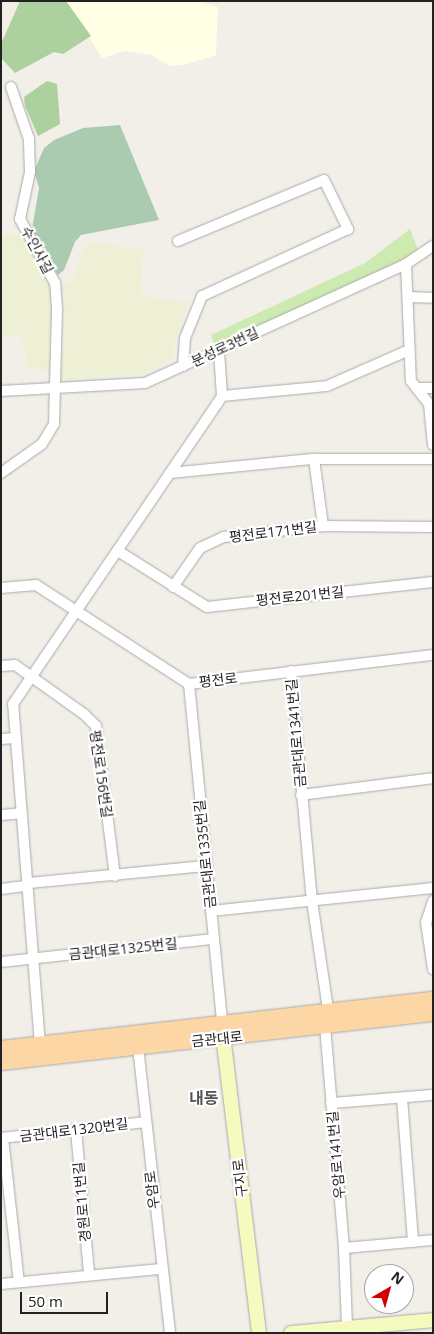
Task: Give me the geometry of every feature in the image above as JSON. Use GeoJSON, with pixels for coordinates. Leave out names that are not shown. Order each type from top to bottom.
{"type":"FeatureCollection","features":[{"type":"Feature","properties":{"kind":"main road","name":"금관대로"},"geometry":{"type":"LineString","coordinates":[[1,1048],[433,999]]}},
{"type":"Feature","properties":{"kind":"main road","name":"금관대로"},"geometry":{"type":"LineString","coordinates":[[1,1062],[224,1039],[433,1013]]}},
{"type":"Feature","properties":{"kind":"main road","name":"구지로"},"geometry":{"type":"LineString","coordinates":[[222,1023],[258,1333]]}},
{"type":"Feature","properties":{"kind":"main road"},"geometry":{"type":"LineString","coordinates":[[291,1333],[433,1320]]}},
{"type":"Feature","properties":{"kind":"street","name":"수인사길"},"geometry":{"type":"LineString","coordinates":[[1,473],[42,444],[54,424],[55,388],[55,284],[20,219],[30,172],[30,139],[11,86]]}},
{"type":"Feature","properties":{"kind":"street"},"geometry":{"type":"LineString","coordinates":[[178,241],[324,180],[348,229],[202,296],[185,338],[183,366]]}},
{"type":"Feature","properties":{"kind":"street","name":"분성로3번길"},"geometry":{"type":"LineString","coordinates":[[1,391],[145,383],[406,264],[433,246]]}},
{"type":"Feature","properties":{"kind":"street"},"geometry":{"type":"LineString","coordinates":[[406,264],[412,381],[429,404],[433,445]]}},
{"type":"Feature","properties":{"kind":"street"},"geometry":{"type":"LineString","coordinates":[[408,297],[433,298]]}},
{"type":"Feature","properties":{"kind":"street"},"geometry":{"type":"LineString","coordinates":[[40,1045],[12,704],[222,396],[219,350]]}},
{"type":"Feature","properties":{"kind":"street"},"geometry":{"type":"LineString","coordinates":[[222,396],[326,386],[409,350]]}},
{"type":"Feature","properties":{"kind":"street"},"geometry":{"type":"LineString","coordinates":[[417,388],[433,388]]}},
{"type":"Feature","properties":{"kind":"street"},"geometry":{"type":"LineString","coordinates":[[170,473],[314,459],[433,459]]}},
{"type":"Feature","properties":{"kind":"street"},"geometry":{"type":"LineString","coordinates":[[314,459],[323,526]]}},
{"type":"Feature","properties":{"kind":"street","name":"평전로171번길"},"geometry":{"type":"LineString","coordinates":[[173,587],[200,548],[224,537],[323,526],[433,527]]}},
{"type":"Feature","properties":{"kind":"street"},"geometry":{"type":"LineString","coordinates":[[118,551],[173,587]]}},
{"type":"Feature","properties":{"kind":"street","name":"평전로201번길"},"geometry":{"type":"LineString","coordinates":[[173,587],[207,607],[433,582]]}},
{"type":"Feature","properties":{"kind":"street","name":"평전로"},"geometry":{"type":"LineString","coordinates":[[1,588],[36,585],[189,684],[433,655]]}},
{"type":"Feature","properties":{"kind":"street","name":"평전로156번길"},"geometry":{"type":"LineString","coordinates":[[1,666],[15,665],[85,715],[96,726],[115,876]]}},
{"type":"Feature","properties":{"kind":"street","name":"금관대로1341번길"},"geometry":{"type":"LineString","coordinates":[[291,671],[312,901],[328,1010]]}},
{"type":"Feature","properties":{"kind":"street","name":"금관대로1335번길"},"geometry":{"type":"LineString","coordinates":[[189,684],[222,1023]]}},
{"type":"Feature","properties":{"kind":"street"},"geometry":{"type":"LineString","coordinates":[[1,739],[16,738]]}},
{"type":"Feature","properties":{"kind":"street","name":"금관대로1341번길"},"geometry":{"type":"LineString","coordinates":[[301,795],[433,778]]}},
{"type":"Feature","properties":{"kind":"street"},"geometry":{"type":"LineString","coordinates":[[1,815],[22,813]]}},
{"type":"Feature","properties":{"kind":"street"},"geometry":{"type":"LineString","coordinates":[[1,889],[206,866]]}},
{"type":"Feature","properties":{"kind":"street"},"geometry":{"type":"LineString","coordinates":[[211,912],[433,888]]}},
{"type":"Feature","properties":{"kind":"street"},"geometry":{"type":"LineString","coordinates":[[433,901],[426,922],[433,969]]}},
{"type":"Feature","properties":{"kind":"street","name":"금관대로1325번길"},"geometry":{"type":"LineString","coordinates":[[1,962],[214,939]]}},
{"type":"Feature","properties":{"kind":"street"},"geometry":{"type":"LineString","coordinates":[[325,1026],[331,1103]]}},
{"type":"Feature","properties":{"kind":"street","name":"우암로"},"geometry":{"type":"LineString","coordinates":[[138,1047],[161,1269],[170,1333]]}},
{"type":"Feature","properties":{"kind":"street","name":"우암로141번길"},"geometry":{"type":"LineString","coordinates":[[347,1328],[344,1248],[331,1103],[433,1096]]}},
{"type":"Feature","properties":{"kind":"street"},"geometry":{"type":"LineString","coordinates":[[402,1098],[413,1242]]}},
{"type":"Feature","properties":{"kind":"street","name":"금관대로1320번길"},"geometry":{"type":"LineString","coordinates":[[2,1138],[146,1122]]}},
{"type":"Feature","properties":{"kind":"street","name":"경원로11번길"},"geometry":{"type":"LineString","coordinates":[[76,1130],[89,1274]]}},
{"type":"Feature","properties":{"kind":"street"},"geometry":{"type":"LineString","coordinates":[[2,1138],[19,1282]]}},
{"type":"Feature","properties":{"kind":"street"},"geometry":{"type":"LineString","coordinates":[[344,1248],[433,1240]]}},
{"type":"Feature","properties":{"kind":"street"},"geometry":{"type":"LineString","coordinates":[[1,1284],[89,1274],[161,1269]]}},
{"type":"Feature","properties":{"kind":"shaded area"},"geometry":{"type":"Polygon","coordinates":[[[66,1],[196,1],[218,7],[216,55],[184,65],[170,66],[151,55],[125,51],[102,58],[66,1]]]}},
{"type":"Feature","properties":{"kind":"shaded area"},"geometry":{"type":"Polygon","coordinates":[[[120,125],[159,220],[81,235],[75,242],[64,270],[58,275],[31,235],[39,188],[34,171],[44,148],[54,140],[83,128],[120,125]]]}},
{"type":"Feature","properties":{"kind":"shaded area"},"geometry":{"type":"Polygon","coordinates":[[[1,234],[23,235],[51,285],[53,319],[50,370],[25,369],[26,353],[20,335],[1,338],[1,234]]]}},
{"type":"Feature","properties":{"kind":"shaded area"},"geometry":{"type":"Polygon","coordinates":[[[91,242],[143,249],[141,295],[188,303],[170,360],[145,373],[66,380],[60,372],[66,322],[63,286],[74,277],[84,247],[91,242]]]}},
{"type":"Feature","properties":{"kind":"green space"},"geometry":{"type":"Polygon","coordinates":[[[20,1],[66,1],[91,36],[63,54],[54,52],[15,73],[1,58],[1,44],[20,1]]]}},
{"type":"Feature","properties":{"kind":"green space"},"geometry":{"type":"Polygon","coordinates":[[[47,81],[57,84],[60,124],[38,136],[25,106],[24,97],[47,81]]]}},
{"type":"Feature","properties":{"kind":"green space"},"geometry":{"type":"Polygon","coordinates":[[[410,229],[418,250],[407,260],[214,345],[211,335],[365,263],[410,229]]]}},
{"type":"Feature","properties":{"kind":"district","name":"내동"},"geometry":{"type":"Point","coordinates":[204,1098]}}]}
